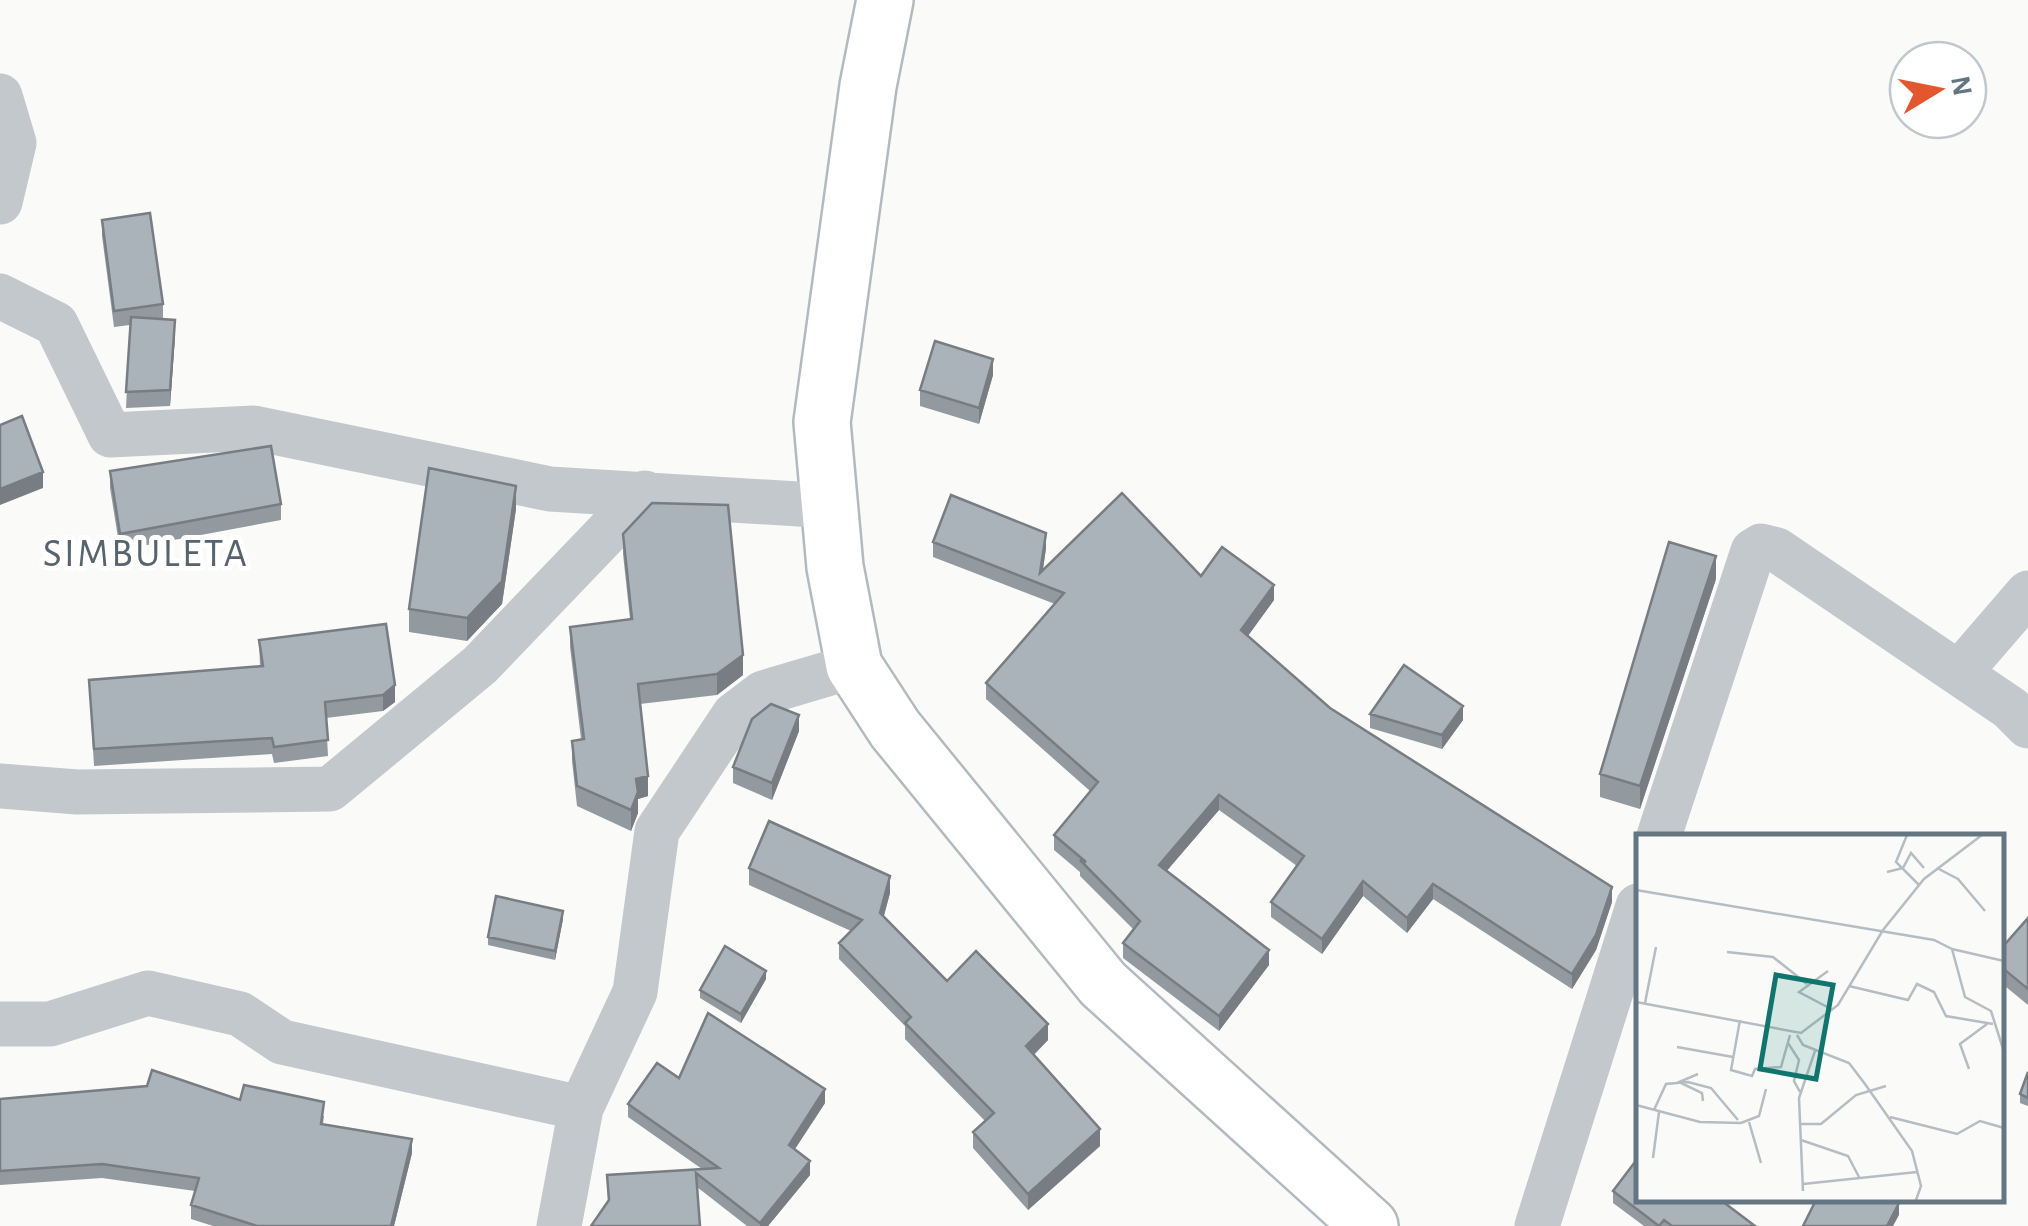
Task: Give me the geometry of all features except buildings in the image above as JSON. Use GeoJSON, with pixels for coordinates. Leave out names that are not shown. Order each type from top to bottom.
{"type":"FeatureCollection","features":[{"type":"Feature","properties":{"kind":"street"},"geometry":{"type":"LineString","coordinates":[[885,0],[868,86],[822,422],[835,567],[854,666],[895,729],[1103,984],[1370,1226]]}},
{"type":"Feature","properties":{"kind":"street"},"geometry":{"type":"LineString","coordinates":[[0,96],[14,143],[0,202]]}},
{"type":"Feature","properties":{"kind":"street"},"geometry":{"type":"LineString","coordinates":[[0,296],[56,324],[110,435],[254,428],[550,489],[831,506]]}},
{"type":"Feature","properties":{"kind":"street"},"geometry":{"type":"LineString","coordinates":[[0,786],[77,792],[330,788],[480,665],[645,493]]}},
{"type":"Feature","properties":{"kind":"street"},"geometry":{"type":"LineString","coordinates":[[1660,834],[1753,551],[1761,546],[1777,550],[1959,673],[2028,726]]}},
{"type":"Feature","properties":{"kind":"street"},"geometry":{"type":"LineString","coordinates":[[1959,673],[2028,593]]}},
{"type":"Feature","properties":{"kind":"street"},"geometry":{"type":"LineString","coordinates":[[558,1226],[581,1108],[635,992],[657,831],[734,715],[763,694],[854,666]]}},
{"type":"Feature","properties":{"kind":"street"},"geometry":{"type":"LineString","coordinates":[[1537,1226],[1636,912]]}},
{"type":"Feature","properties":{"kind":"street"},"geometry":{"type":"LineString","coordinates":[[0,1024],[50,1024],[148,993],[240,1014],[282,1042],[581,1108]]}},
{"type":"Feature","properties":{"kind":"district","name":"SIMBULETA"},"geometry":{"type":"Point","coordinates":[146,552]}}]}
